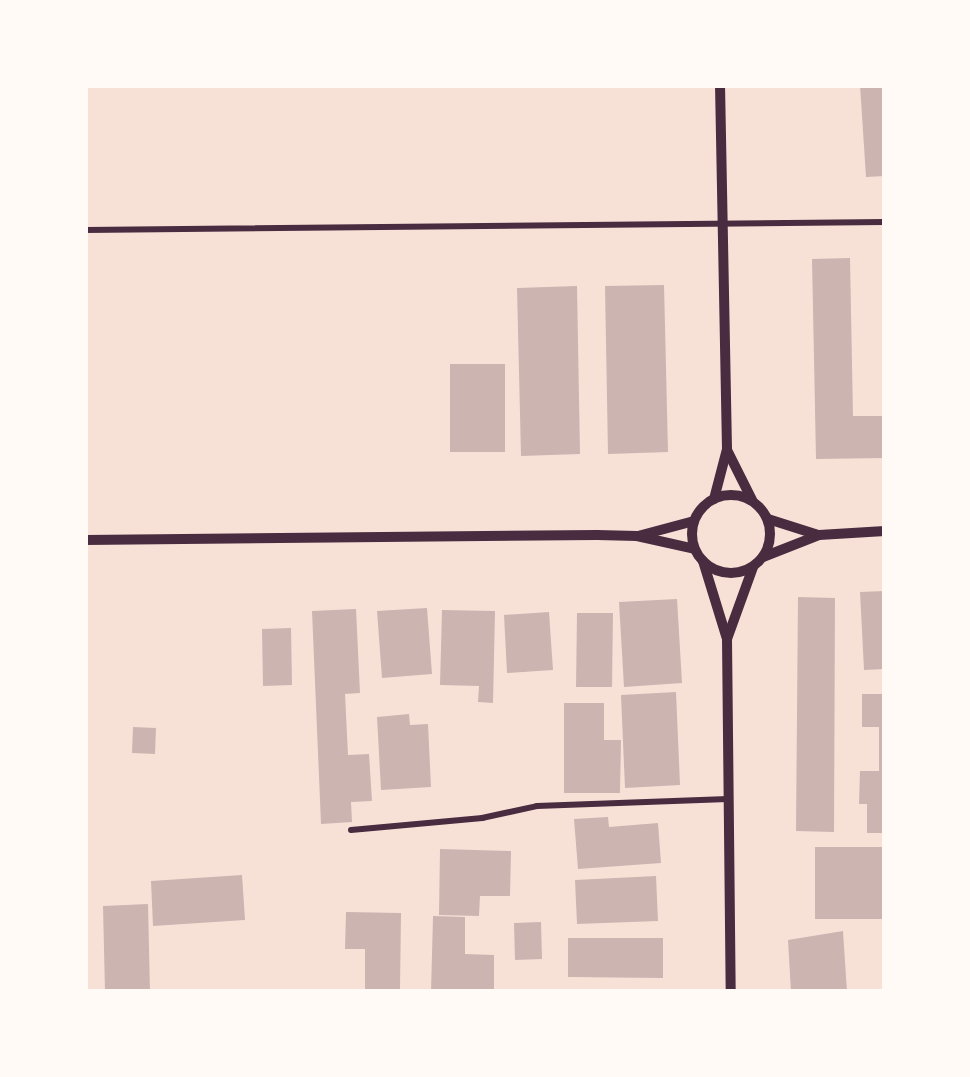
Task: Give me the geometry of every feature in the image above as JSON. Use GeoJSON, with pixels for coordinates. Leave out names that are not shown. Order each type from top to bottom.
{"type":"FeatureCollection","features":[{"type":"Feature","properties":{"kind":"street"},"geometry":{"type":"LineString","coordinates":[[638,536],[694,521],[714,498],[727,448],[720,85]]}},
{"type":"Feature","properties":{"kind":"street"},"geometry":{"type":"LineString","coordinates":[[727,448],[752,500],[768,519],[771,532],[763,557]]}},
{"type":"Feature","properties":{"kind":"street"},"geometry":{"type":"LineString","coordinates":[[714,498],[740,496],[752,500]]}},
{"type":"Feature","properties":{"kind":"street"},"geometry":{"type":"LineString","coordinates":[[768,519],[819,536]]}},
{"type":"Feature","properties":{"kind":"street"},"geometry":{"type":"LineString","coordinates":[[694,521],[695,550],[703,561],[727,640],[731,992]]}},
{"type":"Feature","properties":{"kind":"street"},"geometry":{"type":"LineString","coordinates":[[727,640],[754,566],[763,557],[819,536],[885,531]]}},
{"type":"Feature","properties":{"kind":"street"},"geometry":{"type":"LineString","coordinates":[[85,540],[638,536],[695,550]]}},
{"type":"Feature","properties":{"kind":"street"},"geometry":{"type":"LineString","coordinates":[[703,561],[732,573],[754,566]]}},
{"type":"Feature","properties":{"kind":"lane"},"geometry":{"type":"LineString","coordinates":[[85,230],[885,222]]}},
{"type":"Feature","properties":{"kind":"lane"},"geometry":{"type":"LineString","coordinates":[[351,830],[482,818],[536,806],[730,799]]}},
{"type":"Feature","properties":{"kind":"building"},"geometry":{"type":"Polygon","coordinates":[[[860,85],[885,85],[885,176],[866,177],[860,85]]]}},
{"type":"Feature","properties":{"kind":"building"},"geometry":{"type":"Polygon","coordinates":[[[850,258],[853,416],[885,416],[885,458],[816,459],[812,259],[850,258]]]}},
{"type":"Feature","properties":{"kind":"building"},"geometry":{"type":"Polygon","coordinates":[[[664,285],[668,452],[608,454],[605,286],[664,285]]]}},
{"type":"Feature","properties":{"kind":"building"},"geometry":{"type":"Polygon","coordinates":[[[577,286],[580,454],[521,456],[517,288],[577,286]]]}},
{"type":"Feature","properties":{"kind":"building"},"geometry":{"type":"Polygon","coordinates":[[[450,364],[505,364],[505,452],[450,452],[450,364]]]}},
{"type":"Feature","properties":{"kind":"building"},"geometry":{"type":"Polygon","coordinates":[[[885,591],[885,669],[864,670],[860,592],[885,591]]]}},
{"type":"Feature","properties":{"kind":"building"},"geometry":{"type":"Polygon","coordinates":[[[798,597],[835,598],[834,832],[796,831],[798,597]]]}},
{"type":"Feature","properties":{"kind":"building"},"geometry":{"type":"Polygon","coordinates":[[[677,599],[682,683],[624,687],[619,602],[677,599]]]}},
{"type":"Feature","properties":{"kind":"building"},"geometry":{"type":"Polygon","coordinates":[[[427,608],[432,674],[382,678],[377,611],[427,608]]]}},
{"type":"Feature","properties":{"kind":"building"},"geometry":{"type":"Polygon","coordinates":[[[356,609],[360,693],[345,694],[348,755],[369,754],[372,801],[351,802],[352,822],[321,824],[312,611],[356,609]]]}},
{"type":"Feature","properties":{"kind":"building"},"geometry":{"type":"Polygon","coordinates":[[[442,610],[495,611],[493,703],[478,702],[479,686],[440,685],[442,610]]]}},
{"type":"Feature","properties":{"kind":"building"},"geometry":{"type":"Polygon","coordinates":[[[549,612],[553,670],[507,673],[504,615],[549,612]]]}},
{"type":"Feature","properties":{"kind":"building"},"geometry":{"type":"Polygon","coordinates":[[[577,613],[613,613],[612,687],[576,687],[577,613]]]}},
{"type":"Feature","properties":{"kind":"building"},"geometry":{"type":"Polygon","coordinates":[[[291,628],[292,685],[263,686],[262,629],[291,628]]]}},
{"type":"Feature","properties":{"kind":"building"},"geometry":{"type":"Polygon","coordinates":[[[676,692],[680,785],[625,788],[621,695],[676,692]]]}},
{"type":"Feature","properties":{"kind":"building"},"geometry":{"type":"Polygon","coordinates":[[[862,694],[885,694],[885,833],[867,833],[867,804],[859,804],[860,771],[879,771],[879,727],[862,727],[862,694]]]}},
{"type":"Feature","properties":{"kind":"building"},"geometry":{"type":"Polygon","coordinates":[[[564,703],[604,703],[604,740],[621,740],[620,793],[564,793],[564,703]]]}},
{"type":"Feature","properties":{"kind":"building"},"geometry":{"type":"Polygon","coordinates":[[[409,714],[410,725],[428,724],[431,787],[381,790],[377,717],[409,714]]]}},
{"type":"Feature","properties":{"kind":"building"},"geometry":{"type":"Polygon","coordinates":[[[133,727],[156,728],[155,754],[132,753],[133,727]]]}},
{"type":"Feature","properties":{"kind":"building"},"geometry":{"type":"Polygon","coordinates":[[[608,817],[609,827],[658,823],[661,863],[578,869],[574,819],[608,817]]]}},
{"type":"Feature","properties":{"kind":"building"},"geometry":{"type":"Polygon","coordinates":[[[815,847],[882,847],[882,919],[815,919],[815,847]]]}},
{"type":"Feature","properties":{"kind":"building"},"geometry":{"type":"Polygon","coordinates":[[[440,849],[511,851],[510,896],[480,896],[479,916],[439,915],[440,849]]]}},
{"type":"Feature","properties":{"kind":"building"},"geometry":{"type":"Polygon","coordinates":[[[242,875],[245,920],[153,926],[151,881],[242,875]]]}},
{"type":"Feature","properties":{"kind":"building"},"geometry":{"type":"Polygon","coordinates":[[[656,876],[658,921],[577,924],[575,880],[656,876]]]}},
{"type":"Feature","properties":{"kind":"building"},"geometry":{"type":"Polygon","coordinates":[[[148,904],[150,992],[105,992],[103,906],[148,904]]]}},
{"type":"Feature","properties":{"kind":"building"},"geometry":{"type":"Polygon","coordinates":[[[346,912],[401,913],[400,989],[365,989],[365,949],[345,949],[346,912]]]}},
{"type":"Feature","properties":{"kind":"building"},"geometry":{"type":"Polygon","coordinates":[[[433,916],[465,917],[465,954],[494,955],[494,992],[431,992],[433,916]]]}},
{"type":"Feature","properties":{"kind":"building"},"geometry":{"type":"Polygon","coordinates":[[[541,922],[542,959],[515,960],[514,923],[541,922]]]}},
{"type":"Feature","properties":{"kind":"building"},"geometry":{"type":"Polygon","coordinates":[[[843,931],[847,992],[791,992],[788,940],[843,931]]]}},
{"type":"Feature","properties":{"kind":"building"},"geometry":{"type":"Polygon","coordinates":[[[568,938],[663,938],[663,978],[568,977],[568,938]]]}}]}
